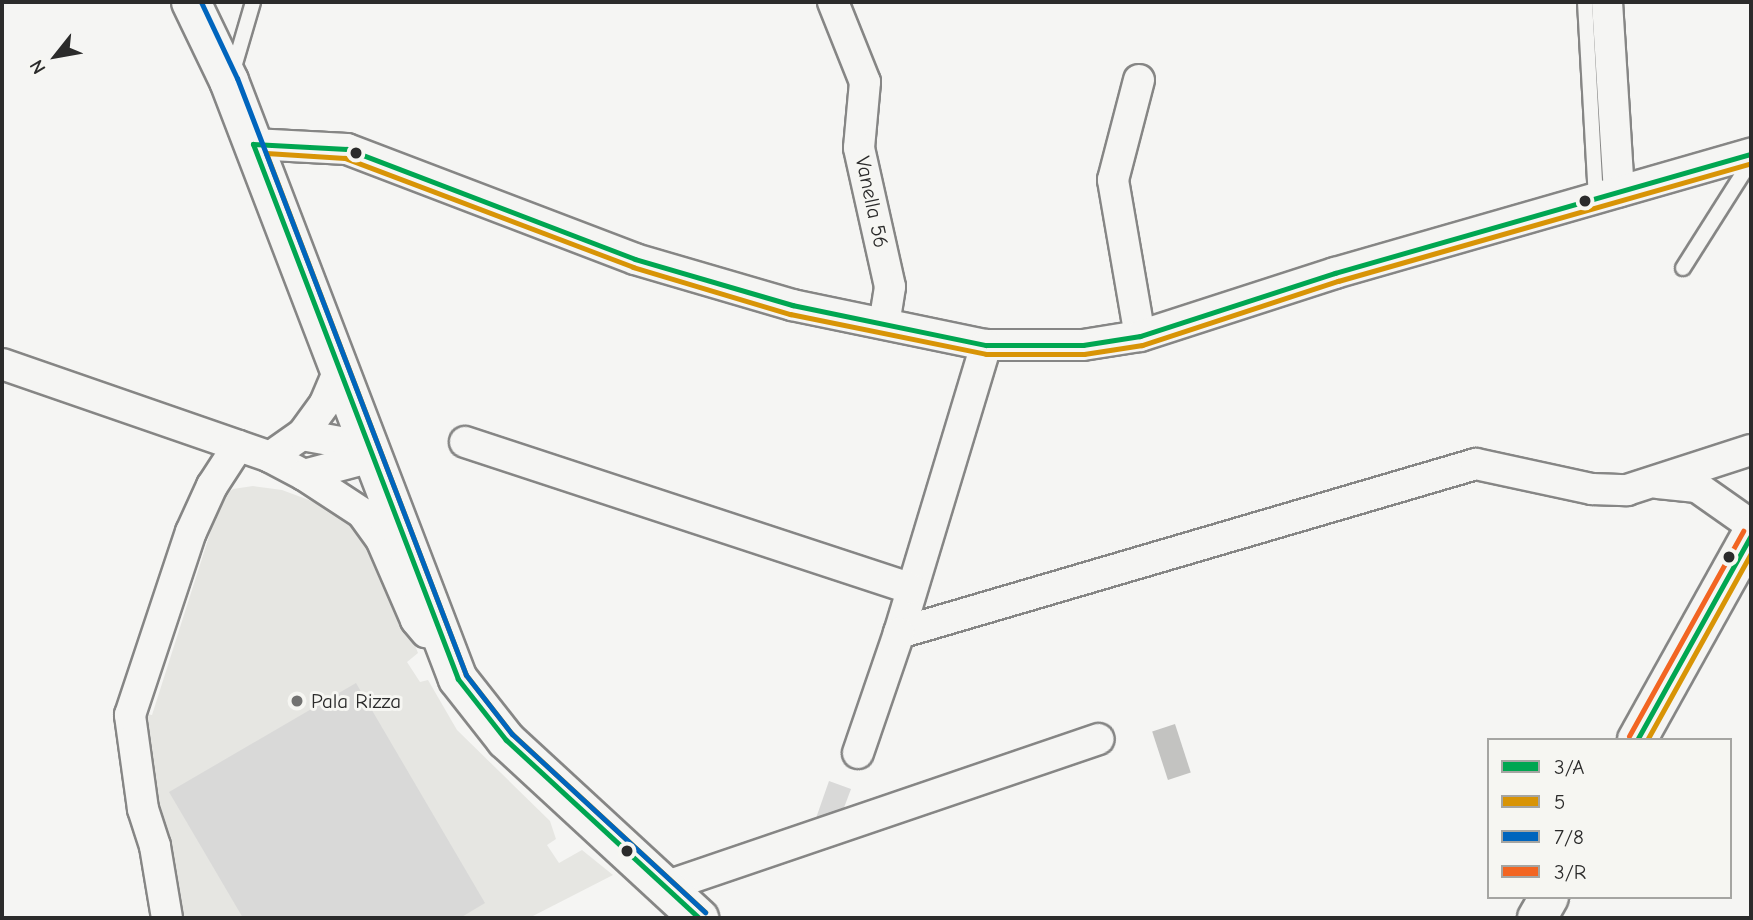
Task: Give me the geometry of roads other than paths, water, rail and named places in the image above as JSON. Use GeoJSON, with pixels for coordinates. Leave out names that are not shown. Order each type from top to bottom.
{"type":"FeatureCollection","features":[{"type":"Feature","properties":{"kind":"main road"},"geometry":{"type":"LineString","coordinates":[[191,2],[229,81],[340,368],[446,655],[480,711],[506,740],[699,918]]}},
{"type":"Feature","properties":{"kind":"main road"},"geometry":{"type":"LineString","coordinates":[[1638,738],[1751,535]]}},
{"type":"Feature","properties":{"kind":"main road"},"geometry":{"type":"LineString","coordinates":[[1538,918],[1548,899]]}},
{"type":"Feature","properties":{"kind":"street","name":"Vanella 56"},"geometry":{"type":"LineString","coordinates":[[833,2],[865,82],[859,148],[890,287],[884,323]]}},
{"type":"Feature","properties":{"kind":"street"},"geometry":{"type":"LineString","coordinates":[[1607,2],[1607,195]]}},
{"type":"Feature","properties":{"kind":"street"},"geometry":{"type":"LineString","coordinates":[[1139,80],[1113,180],[1140,336]]}},
{"type":"Feature","properties":{"kind":"street"},"geometry":{"type":"LineString","coordinates":[[253,144],[347,149],[635,259],[792,305],[986,345],[1083,345],[1140,336],[1335,273],[1751,154]]}},
{"type":"Feature","properties":{"kind":"street"},"geometry":{"type":"LineString","coordinates":[[858,752],[899,634],[910,588],[986,345]]}},
{"type":"Feature","properties":{"kind":"street"},"geometry":{"type":"LineString","coordinates":[[2,364],[270,457],[304,475],[362,513],[381,539],[416,620],[446,655]]}},
{"type":"Feature","properties":{"kind":"street"},"geometry":{"type":"LineString","coordinates":[[270,457],[302,435],[325,404],[340,368]]}},
{"type":"Feature","properties":{"kind":"street"},"geometry":{"type":"LineString","coordinates":[[302,435],[351,444],[372,457]]}},
{"type":"Feature","properties":{"kind":"street"},"geometry":{"type":"LineString","coordinates":[[465,442],[910,588]]}},
{"type":"Feature","properties":{"kind":"street"},"geometry":{"type":"LineString","coordinates":[[167,918],[155,846],[142,809],[130,715],[191,533],[212,486],[238,446]]}},
{"type":"Feature","properties":{"kind":"street"},"geometry":{"type":"LineString","coordinates":[[899,634],[1476,464],[1592,489],[1627,491],[1658,483],[1751,450]]}},
{"type":"Feature","properties":{"kind":"street"},"geometry":{"type":"LineString","coordinates":[[304,475],[372,457]]}},
{"type":"Feature","properties":{"kind":"street"},"geometry":{"type":"LineString","coordinates":[[1658,483],[1697,487],[1751,525]]}},
{"type":"Feature","properties":{"kind":"street"},"geometry":{"type":"LineString","coordinates":[[664,887],[1099,739]]}},
{"type":"Feature","properties":{"kind":"lane"},"geometry":{"type":"LineString","coordinates":[[229,81],[253,2]]}},
{"type":"Feature","properties":{"kind":"lane"},"geometry":{"type":"LineString","coordinates":[[1585,2],[1607,195]]}},
{"type":"Feature","properties":{"kind":"lane"},"geometry":{"type":"LineString","coordinates":[[1683,268],[1751,161]]}},
{"type":"Feature","properties":{"kind":"place","name":"Pala Rizza"},"geometry":{"type":"Point","coordinates":[297,701]}}]}
